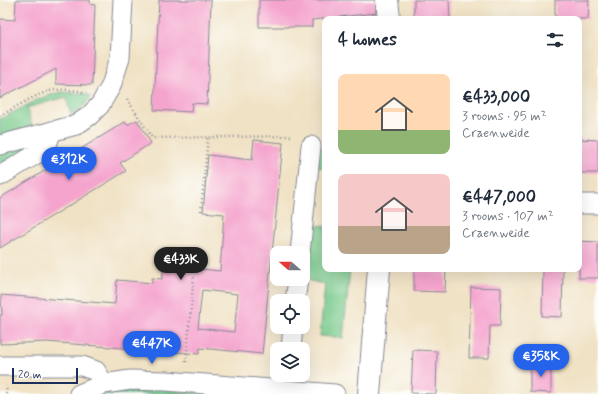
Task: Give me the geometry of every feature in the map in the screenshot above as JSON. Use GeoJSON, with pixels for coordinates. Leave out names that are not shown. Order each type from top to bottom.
{"type":"FeatureCollection","features":[{"type":"Feature","properties":{"kind":"street"},"geometry":{"type":"LineString","coordinates":[[0,145],[24,137],[76,124],[89,116],[107,92],[120,58],[123,0]]}},
{"type":"Feature","properties":{"kind":"street"},"geometry":{"type":"LineString","coordinates":[[387,0],[390,16]]}},
{"type":"Feature","properties":{"kind":"street"},"geometry":{"type":"LineString","coordinates":[[0,176],[38,153],[46,146],[52,131]]}},
{"type":"Feature","properties":{"kind":"street"},"geometry":{"type":"LineString","coordinates":[[300,246],[305,141]]}},
{"type":"Feature","properties":{"kind":"street"},"geometry":{"type":"LineString","coordinates":[[582,204],[598,204]]}},
{"type":"Feature","properties":{"kind":"street"},"geometry":{"type":"LineString","coordinates":[[369,394],[379,272]]}},
{"type":"Feature","properties":{"kind":"street"},"geometry":{"type":"LineString","coordinates":[[0,366],[82,366],[96,371],[104,384]]}},
{"type":"Feature","properties":{"kind":"street"},"geometry":{"type":"LineString","coordinates":[[79,394],[104,384],[130,380],[184,382],[230,390],[287,382],[335,394]]}},
{"type":"Feature","properties":{"kind":"path"},"geometry":{"type":"LineString","coordinates":[[0,116],[30,99],[53,90],[71,90],[89,93],[123,92],[152,138],[208,137],[305,141]]}},
{"type":"Feature","properties":{"kind":"path"},"geometry":{"type":"LineString","coordinates":[[201,210],[208,137]]}},
{"type":"Feature","properties":{"kind":"path"},"geometry":{"type":"LineString","coordinates":[[184,382],[194,275]]}},
{"type":"Feature","properties":{"kind":"green space"},"geometry":{"type":"Polygon","coordinates":[[[61,92],[87,94],[90,96],[90,99],[80,110],[71,115],[66,97],[27,108],[32,126],[0,136],[0,119],[39,99],[61,92]]]}},
{"type":"Feature","properties":{"kind":"green space"},"geometry":{"type":"Polygon","coordinates":[[[34,144],[0,170],[0,152],[34,144]]]}},
{"type":"Feature","properties":{"kind":"green space"},"geometry":{"type":"Polygon","coordinates":[[[320,148],[322,148],[322,168],[317,167],[320,148]]]}},
{"type":"Feature","properties":{"kind":"green space"},"geometry":{"type":"Polygon","coordinates":[[[311,225],[322,226],[322,272],[350,272],[343,338],[320,336],[325,284],[310,281],[309,246],[311,225]]]}},
{"type":"Feature","properties":{"kind":"green space"},"geometry":{"type":"Polygon","coordinates":[[[128,387],[219,394],[96,394],[128,387]]]}},
{"type":"Feature","properties":{"kind":"building"},"geometry":{"type":"Polygon","coordinates":[[[16,0],[90,0],[90,4],[95,5],[92,85],[56,84],[56,69],[0,98],[0,19],[15,20],[16,0]]]}},
{"type":"Feature","properties":{"kind":"building"},"geometry":{"type":"Polygon","coordinates":[[[159,0],[211,0],[207,104],[192,103],[191,112],[154,110],[159,0]]]}},
{"type":"Feature","properties":{"kind":"building"},"geometry":{"type":"Polygon","coordinates":[[[259,0],[375,0],[376,13],[349,16],[322,16],[322,19],[312,20],[312,27],[259,27],[259,0]]]}},
{"type":"Feature","properties":{"kind":"building"},"geometry":{"type":"Polygon","coordinates":[[[414,0],[449,0],[450,16],[414,16],[414,0]]]}},
{"type":"Feature","properties":{"kind":"building"},"geometry":{"type":"Polygon","coordinates":[[[555,0],[589,0],[588,19],[582,19],[582,16],[555,16],[555,0]]]}},
{"type":"Feature","properties":{"kind":"building"},"geometry":{"type":"Polygon","coordinates":[[[137,120],[151,143],[120,163],[126,171],[0,248],[0,198],[125,122],[127,125],[137,120]]]}},
{"type":"Feature","properties":{"kind":"building"},"geometry":{"type":"Polygon","coordinates":[[[582,139],[598,140],[598,173],[582,173],[582,139]]]}},
{"type":"Feature","properties":{"kind":"building"},"geometry":{"type":"Polygon","coordinates":[[[254,140],[283,143],[273,246],[270,246],[270,274],[262,354],[200,348],[199,354],[47,342],[0,344],[0,315],[2,315],[1,295],[115,304],[117,280],[152,283],[152,278],[162,279],[164,265],[220,271],[224,214],[203,212],[208,155],[252,160],[254,140]],[[202,290],[198,328],[234,332],[238,294],[202,290]]]}},
{"type":"Feature","properties":{"kind":"building"},"geometry":{"type":"Polygon","coordinates":[[[582,241],[598,242],[598,278],[579,278],[579,272],[582,272],[582,241]]]}},
{"type":"Feature","properties":{"kind":"building"},"geometry":{"type":"Polygon","coordinates":[[[414,272],[446,272],[445,292],[414,291],[414,272]]]}},
{"type":"Feature","properties":{"kind":"building"},"geometry":{"type":"Polygon","coordinates":[[[543,272],[563,272],[562,317],[542,316],[543,272]]]}},
{"type":"Feature","properties":{"kind":"building"},"geometry":{"type":"Polygon","coordinates":[[[471,287],[501,288],[500,326],[490,326],[489,358],[469,358],[471,287]]]}},
{"type":"Feature","properties":{"kind":"building"},"geometry":{"type":"Polygon","coordinates":[[[413,350],[437,351],[436,394],[411,393],[413,350]]]}},
{"type":"Feature","properties":{"kind":"building"},"geometry":{"type":"Polygon","coordinates":[[[530,364],[551,364],[551,393],[530,392],[530,364]]]}}]}
